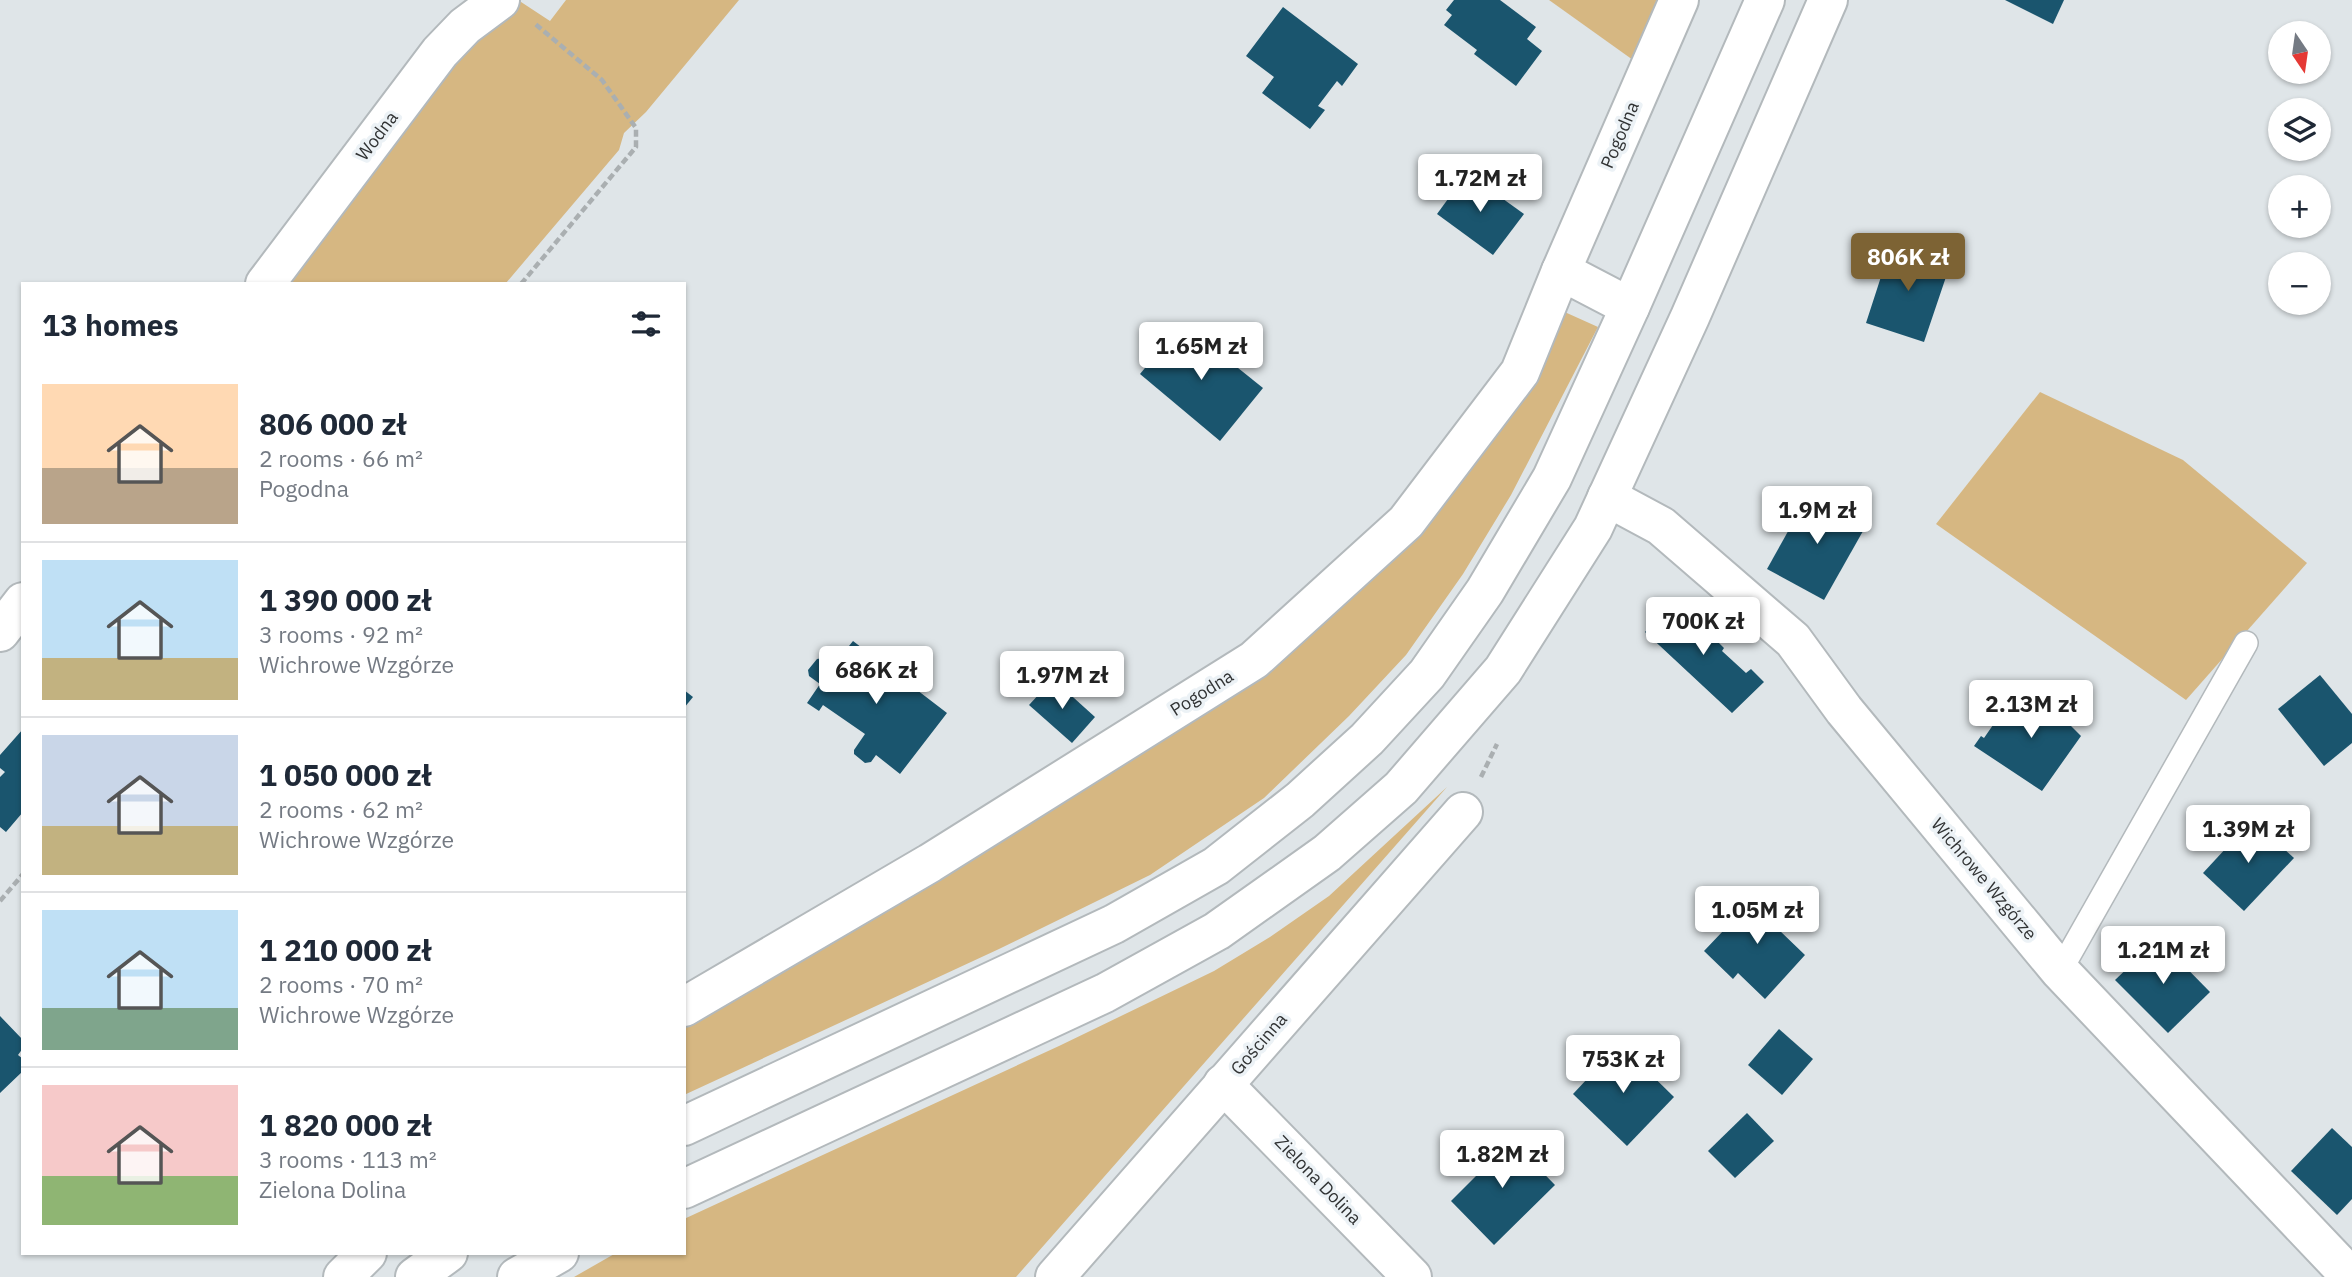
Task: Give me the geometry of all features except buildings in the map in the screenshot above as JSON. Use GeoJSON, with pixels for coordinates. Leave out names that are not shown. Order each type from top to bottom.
{"type":"FeatureCollection","features":[{"type":"Feature","properties":{"kind":"street","name":"Pogodna"},"geometry":{"type":"LineString","coordinates":[[686,1006],[930,863],[1254,660],[1406,522],[1520,372],[1678,0]]}},
{"type":"Feature","properties":{"kind":"street"},"geometry":{"type":"LineString","coordinates":[[686,1125],[1114,924],[1216,866],[1300,800],[1367,739],[1427,674],[1485,591],[1552,478],[1765,0]]}},
{"type":"Feature","properties":{"kind":"street"},"geometry":{"type":"LineString","coordinates":[[686,1188],[1105,993],[1217,931],[1328,853],[1401,788],[1503,670],[1593,528],[1690,317],[1828,0]]}},
{"type":"Feature","properties":{"kind":"street","name":"Wodna"},"geometry":{"type":"LineString","coordinates":[[267,282],[440,52],[465,26],[514,9]]}},
{"type":"Feature","properties":{"kind":"street"},"geometry":{"type":"LineString","coordinates":[[1561,271],[1630,307]]}},
{"type":"Feature","properties":{"kind":"street","name":"Wichrowe Wzgórze"},"geometry":{"type":"LineString","coordinates":[[1607,497],[1661,526],[1793,640],[1844,710],[2060,971],[2351,1277]]}},
{"type":"Feature","properties":{"kind":"street"},"geometry":{"type":"LineString","coordinates":[[0,632],[21,605]]}},
{"type":"Feature","properties":{"kind":"street","name":"Gościnna"},"geometry":{"type":"LineString","coordinates":[[1055,1277],[1463,812]]}},
{"type":"Feature","properties":{"kind":"street","name":"Zielona Dolina"},"geometry":{"type":"LineString","coordinates":[[1223,1084],[1412,1277]]}},
{"type":"Feature","properties":{"kind":"street"},"geometry":{"type":"LineString","coordinates":[[343,1277],[365,1255]]}},
{"type":"Feature","properties":{"kind":"street"},"geometry":{"type":"LineString","coordinates":[[415,1277],[445,1255]]}},
{"type":"Feature","properties":{"kind":"street"},"geometry":{"type":"LineString","coordinates":[[517,1277],[556,1255]]}},
{"type":"Feature","properties":{"kind":"lane"},"geometry":{"type":"LineString","coordinates":[[2060,971],[2246,643]]}},
{"type":"Feature","properties":{"kind":"path"},"geometry":{"type":"LineString","coordinates":[[514,9],[601,80],[636,128],[636,147],[523,282]]}},
{"type":"Feature","properties":{"kind":"path"},"geometry":{"type":"LineString","coordinates":[[1463,812],[1500,737]]}},
{"type":"Feature","properties":{"kind":"path"},"geometry":{"type":"LineString","coordinates":[[0,901],[21,876]]}},
{"type":"Feature","properties":{"kind":"shaded area"},"geometry":{"type":"Polygon","coordinates":[[[491,0],[518,0],[550,21],[566,0],[739,0],[646,112],[624,133],[619,150],[507,282],[277,282],[491,0]]]}},
{"type":"Feature","properties":{"kind":"shaded area"},"geometry":{"type":"Polygon","coordinates":[[[1549,0],[1668,0],[1640,65],[1549,0]]]}},
{"type":"Feature","properties":{"kind":"shaded area"},"geometry":{"type":"Polygon","coordinates":[[[1558,309],[1598,327],[1511,495],[1463,574],[1406,655],[1349,716],[1264,798],[1150,875],[999,949],[686,1094],[686,1016],[986,836],[1415,525],[1558,309]]]}},
{"type":"Feature","properties":{"kind":"shaded area"},"geometry":{"type":"Polygon","coordinates":[[[2040,392],[2183,460],[2307,563],[2186,700],[1936,524],[2040,392]]]}},
{"type":"Feature","properties":{"kind":"shaded area"},"geometry":{"type":"Polygon","coordinates":[[[1447,787],[1016,1277],[574,1277],[612,1255],[686,1255],[686,1218],[1059,1046],[1214,971],[1270,937],[1329,896],[1447,787]]]}}]}
